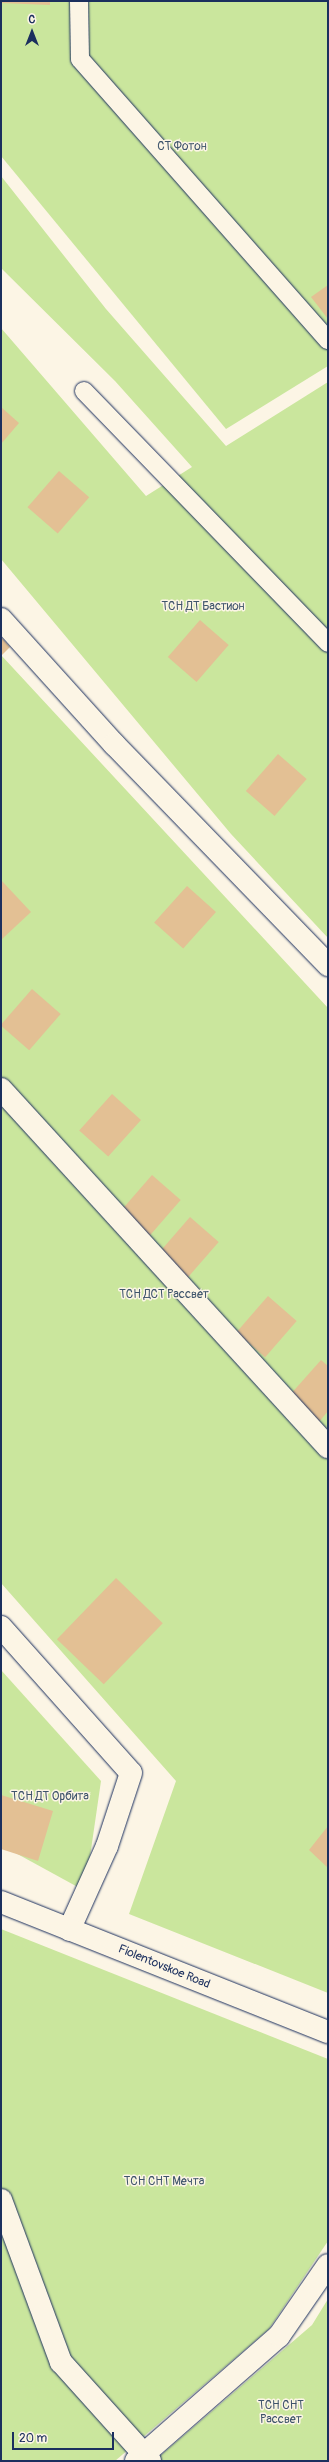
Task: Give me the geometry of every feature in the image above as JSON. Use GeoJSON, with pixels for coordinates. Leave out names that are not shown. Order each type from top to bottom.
{"type":"FeatureCollection","features":[{"type":"Feature","properties":{"kind":"street"},"geometry":{"type":"LineString","coordinates":[[1,619],[114,744],[328,964]]}},
{"type":"Feature","properties":{"kind":"street"},"geometry":{"type":"LineString","coordinates":[[1,1089],[328,1447]]}},
{"type":"Feature","properties":{"kind":"street"},"geometry":{"type":"LineString","coordinates":[[1,1628],[132,1773],[107,1846],[70,1930]]}},
{"type":"Feature","properties":{"kind":"street","name":"Fiolentovskoe Road"},"geometry":{"type":"LineString","coordinates":[[1,1902],[328,2032]]}},
{"type":"Feature","properties":{"kind":"street"},"geometry":{"type":"LineString","coordinates":[[1,2200],[61,2362],[143,2459],[279,2336],[328,2265]]}},
{"type":"Feature","properties":{"kind":"lane"},"geometry":{"type":"LineString","coordinates":[[79,1],[80,59],[328,340]]}},
{"type":"Feature","properties":{"kind":"lane"},"geometry":{"type":"LineString","coordinates":[[84,392],[328,643]]}},
{"type":"Feature","properties":{"kind":"green space","name":"СТ Фотон"},"geometry":{"type":"Polygon","coordinates":[[[1,1],[328,1],[328,366],[226,429],[1,156],[1,1]]]}},
{"type":"Feature","properties":{"kind":"green space","name":"ТСН ДТ Бастион"},"geometry":{"type":"Polygon","coordinates":[[[1,176],[106,309],[226,446],[328,382],[328,938],[231,834],[1,559],[1,328],[146,496],[192,467],[115,381],[1,268],[1,176]]]}},
{"type":"Feature","properties":{"kind":"green space","name":"ТСН ДСТ Рассвет"},"geometry":{"type":"Polygon","coordinates":[[[1,655],[328,1008],[328,1993],[129,1914],[176,1781],[1,1583],[1,655]]]}},
{"type":"Feature","properties":{"kind":"green space","name":"ТСН ДТ Орбита"},"geometry":{"type":"Polygon","coordinates":[[[1,1670],[101,1781],[85,1891],[1,1845],[1,1670]]]}},
{"type":"Feature","properties":{"kind":"green space","name":"ТСН СНТ Мечта"},"geometry":{"type":"Polygon","coordinates":[[[1,1929],[328,2059],[328,2241],[269,2329],[115,2461],[1,2461],[1,1929]]]}},
{"type":"Feature","properties":{"kind":"green space","name":"ТСН СНТ Рассвет"},"geometry":{"type":"Polygon","coordinates":[[[328,2299],[328,2461],[154,2461],[312,2325],[328,2299]]]}},
{"type":"Feature","properties":{"kind":"building"},"geometry":{"type":"Polygon","coordinates":[[[1,1],[50,1],[50,5],[1,3],[1,1]]]}},
{"type":"Feature","properties":{"kind":"building"},"geometry":{"type":"Polygon","coordinates":[[[328,285],[328,319],[311,297],[328,285]]]}},
{"type":"Feature","properties":{"kind":"building"},"geometry":{"type":"Polygon","coordinates":[[[1,407],[19,423],[1,444],[1,407]]]}},
{"type":"Feature","properties":{"kind":"building"},"geometry":{"type":"Polygon","coordinates":[[[59,471],[89,497],[58,533],[28,507],[59,471]]]}},
{"type":"Feature","properties":{"kind":"building"},"geometry":{"type":"Polygon","coordinates":[[[200,620],[229,645],[197,682],[168,657],[200,620]]]}},
{"type":"Feature","properties":{"kind":"building"},"geometry":{"type":"Polygon","coordinates":[[[1,637],[10,647],[1,656],[1,637]]]}},
{"type":"Feature","properties":{"kind":"building"},"geometry":{"type":"Polygon","coordinates":[[[278,754],[307,779],[275,816],[246,791],[278,754]]]}},
{"type":"Feature","properties":{"kind":"building"},"geometry":{"type":"Polygon","coordinates":[[[1,880],[31,912],[1,940],[1,880]]]}},
{"type":"Feature","properties":{"kind":"building"},"geometry":{"type":"Polygon","coordinates":[[[187,886],[216,912],[183,949],[154,922],[187,886]]]}},
{"type":"Feature","properties":{"kind":"building"},"geometry":{"type":"Polygon","coordinates":[[[32,989],[61,1014],[29,1050],[1,1025],[32,989]]]}},
{"type":"Feature","properties":{"kind":"building"},"geometry":{"type":"Polygon","coordinates":[[[112,1094],[141,1120],[108,1157],[79,1130],[112,1094]]]}},
{"type":"Feature","properties":{"kind":"building"},"geometry":{"type":"Polygon","coordinates":[[[152,1175],[181,1200],[149,1236],[121,1211],[152,1175]]]}},
{"type":"Feature","properties":{"kind":"building"},"geometry":{"type":"Polygon","coordinates":[[[190,1217],[219,1242],[187,1278],[159,1253],[190,1217]]]}},
{"type":"Feature","properties":{"kind":"building"},"geometry":{"type":"Polygon","coordinates":[[[268,1296],[297,1321],[265,1357],[237,1332],[268,1296]]]}},
{"type":"Feature","properties":{"kind":"building"},"geometry":{"type":"Polygon","coordinates":[[[321,1360],[328,1366],[328,1411],[319,1422],[289,1396],[321,1360]]]}},
{"type":"Feature","properties":{"kind":"building"},"geometry":{"type":"Polygon","coordinates":[[[116,1578],[163,1623],[104,1684],[57,1639],[116,1578]]]}},
{"type":"Feature","properties":{"kind":"building"},"geometry":{"type":"Polygon","coordinates":[[[1,1795],[53,1811],[38,1861],[1,1849],[1,1795]]]}},
{"type":"Feature","properties":{"kind":"building"},"geometry":{"type":"Polygon","coordinates":[[[328,1826],[328,1868],[309,1850],[328,1826]]]}}]}
